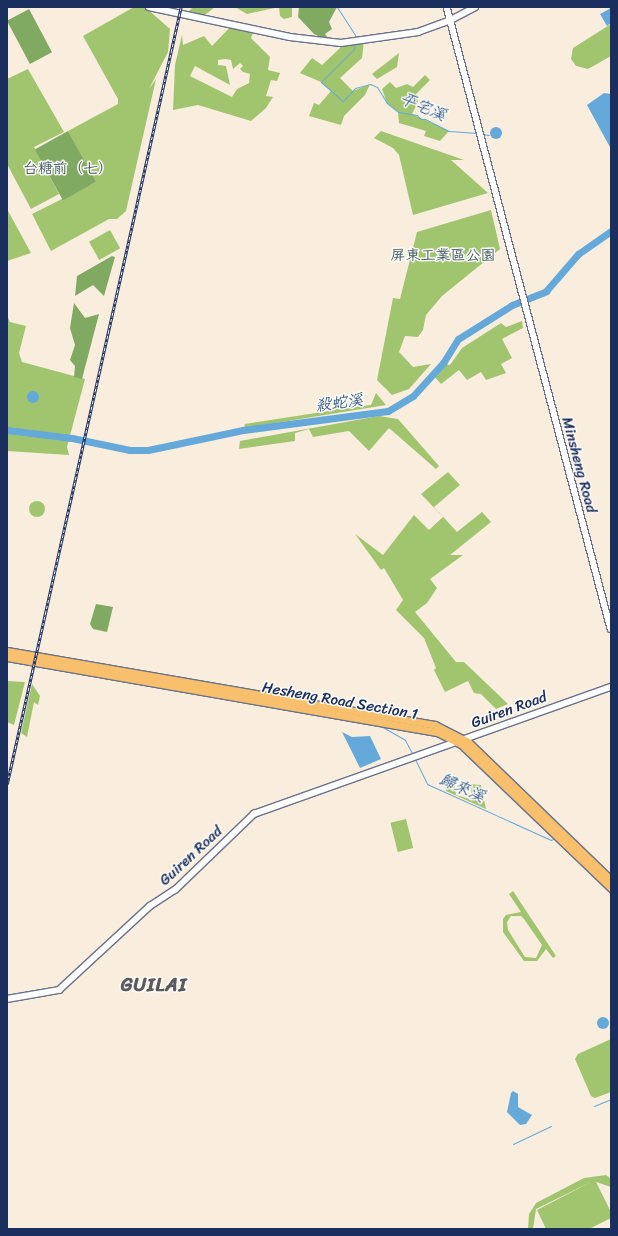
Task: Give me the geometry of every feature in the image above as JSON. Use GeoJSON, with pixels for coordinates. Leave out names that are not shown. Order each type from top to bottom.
{"type":"FeatureCollection","features":[{"type":"Feature","properties":{"kind":"main road","name":"Hesheng Road Section 1"},"geometry":{"type":"LineString","coordinates":[[7,651],[379,717],[422,728],[456,742],[611,888]]}},
{"type":"Feature","properties":{"kind":"main road","name":"Hesheng Road Section 1"},"geometry":{"type":"LineString","coordinates":[[7,657],[435,726],[464,739],[611,880]]}},
{"type":"Feature","properties":{"kind":"street"},"geometry":{"type":"LineString","coordinates":[[149,7],[290,37],[355,42],[406,35],[451,20],[475,7]]}},
{"type":"Feature","properties":{"kind":"street"},"geometry":{"type":"LineString","coordinates":[[447,7],[451,20]]}},
{"type":"Feature","properties":{"kind":"street","name":"Minsheng Road"},"geometry":{"type":"LineString","coordinates":[[451,20],[611,629]]}},
{"type":"Feature","properties":{"kind":"street","name":"Guiren Road"},"geometry":{"type":"LineString","coordinates":[[7,999],[59,990],[150,906],[175,890],[254,814],[611,687]]}},
{"type":"Feature","properties":{"kind":"green space"},"geometry":{"type":"Polygon","coordinates":[[[134,7],[145,7],[170,29],[168,52],[149,89],[156,79],[126,211],[117,219],[109,219],[51,251],[32,214],[96,182],[68,131],[118,104],[118,99],[83,36],[134,7]]]}},
{"type":"Feature","properties":{"kind":"green space"},"geometry":{"type":"Polygon","coordinates":[[[193,7],[215,7],[206,14],[185,15],[193,7]]]}},
{"type":"Feature","properties":{"kind":"green space"},"geometry":{"type":"Polygon","coordinates":[[[235,7],[279,7],[247,14],[235,7]]]}},
{"type":"Feature","properties":{"kind":"green space"},"geometry":{"type":"Polygon","coordinates":[[[279,7],[292,7],[292,17],[284,19],[280,16],[279,7]]]}},
{"type":"Feature","properties":{"kind":"green space"},"geometry":{"type":"Polygon","coordinates":[[[299,7],[337,7],[329,22],[332,29],[325,34],[331,42],[314,34],[298,17],[299,7]]]}},
{"type":"Feature","properties":{"kind":"green space"},"geometry":{"type":"Polygon","coordinates":[[[29,9],[52,52],[30,64],[7,21],[29,9]]]}},
{"type":"Feature","properties":{"kind":"green space"},"geometry":{"type":"Polygon","coordinates":[[[611,24],[611,56],[588,69],[576,66],[571,59],[573,48],[611,24]]]}},
{"type":"Feature","properties":{"kind":"green space"},"geometry":{"type":"Polygon","coordinates":[[[232,25],[254,30],[251,38],[270,57],[268,70],[280,73],[277,81],[271,80],[266,96],[273,97],[266,108],[251,121],[198,105],[173,110],[175,65],[182,35],[183,45],[204,36],[212,46],[232,25]],[[218,60],[218,65],[226,66],[230,85],[195,66],[190,76],[232,97],[237,89],[249,83],[250,74],[243,72],[240,69],[243,66],[240,63],[233,69],[231,60],[218,60]]]}},
{"type":"Feature","properties":{"kind":"green space"},"geometry":{"type":"Polygon","coordinates":[[[364,41],[362,58],[340,78],[353,91],[370,84],[365,95],[344,116],[341,125],[309,116],[314,103],[319,105],[331,91],[321,82],[300,73],[312,58],[322,65],[340,48],[341,43],[364,41]]]}},
{"type":"Feature","properties":{"kind":"green space"},"geometry":{"type":"Polygon","coordinates":[[[399,53],[397,67],[377,79],[372,74],[399,53]]]}},
{"type":"Feature","properties":{"kind":"green space"},"geometry":{"type":"Polygon","coordinates":[[[28,69],[64,132],[34,147],[59,194],[31,209],[7,164],[7,79],[28,69]]]}},
{"type":"Feature","properties":{"kind":"green space"},"geometry":{"type":"Polygon","coordinates":[[[425,75],[430,80],[416,94],[418,102],[412,114],[449,131],[440,141],[424,136],[426,131],[399,123],[398,112],[387,103],[382,89],[390,82],[396,88],[407,84],[413,87],[425,75]]]}},
{"type":"Feature","properties":{"kind":"green space","name":"台糖前（七）"},"geometry":{"type":"Polygon","coordinates":[[[68,131],[96,182],[63,200],[35,149],[68,131]]]}},
{"type":"Feature","properties":{"kind":"green space","name":"屏東工業區公園"},"geometry":{"type":"Polygon","coordinates":[[[381,131],[464,160],[451,160],[488,193],[413,215],[399,155],[393,148],[374,138],[381,131]]]}},
{"type":"Feature","properties":{"kind":"green space"},"geometry":{"type":"Polygon","coordinates":[[[7,209],[31,253],[7,261],[7,209]]]}},
{"type":"Feature","properties":{"kind":"green space","name":"屏東工業區公園"},"geometry":{"type":"Polygon","coordinates":[[[491,210],[500,249],[442,296],[426,315],[423,330],[418,337],[405,336],[399,352],[413,367],[431,364],[409,389],[392,395],[377,380],[393,298],[400,299],[417,232],[491,210]]]}},
{"type":"Feature","properties":{"kind":"green space"},"geometry":{"type":"Polygon","coordinates":[[[110,230],[120,248],[99,260],[89,242],[110,230]]]}},
{"type":"Feature","properties":{"kind":"green space"},"geometry":{"type":"Polygon","coordinates":[[[112,256],[115,257],[104,296],[93,285],[75,296],[77,276],[112,256]]]}},
{"type":"Feature","properties":{"kind":"green space"},"geometry":{"type":"Polygon","coordinates":[[[74,303],[85,318],[99,314],[82,379],[74,377],[75,366],[70,360],[75,345],[70,328],[74,303]]]}},
{"type":"Feature","properties":{"kind":"green space"},"geometry":{"type":"Polygon","coordinates":[[[7,315],[10,322],[26,326],[19,353],[22,362],[85,379],[67,447],[69,455],[7,451],[7,315]]]}},
{"type":"Feature","properties":{"kind":"green space"},"geometry":{"type":"Polygon","coordinates":[[[522,321],[523,328],[502,339],[512,358],[501,364],[506,373],[486,380],[481,372],[467,380],[459,370],[441,384],[432,374],[440,363],[450,365],[462,348],[501,323],[506,327],[522,321]]]}},
{"type":"Feature","properties":{"kind":"green space"},"geometry":{"type":"Polygon","coordinates":[[[376,393],[386,405],[244,428],[245,424],[329,411],[336,404],[355,407],[371,405],[376,393]]]}},
{"type":"Feature","properties":{"kind":"green space"},"geometry":{"type":"Polygon","coordinates":[[[379,416],[398,419],[439,466],[436,469],[389,428],[369,451],[349,431],[313,437],[309,429],[295,433],[295,441],[239,449],[240,441],[379,416]]]}},
{"type":"Feature","properties":{"kind":"green space"},"geometry":{"type":"Polygon","coordinates":[[[448,472],[460,485],[434,507],[457,532],[482,512],[491,522],[450,555],[463,555],[430,579],[437,588],[427,603],[415,612],[456,662],[464,662],[508,704],[496,709],[481,694],[474,693],[468,681],[445,692],[434,670],[436,668],[424,638],[396,610],[403,600],[384,568],[381,570],[355,534],[383,555],[414,515],[429,530],[443,517],[421,494],[448,472]]]}},
{"type":"Feature","properties":{"kind":"green space"},"geometry":{"type":"Polygon","coordinates":[[[37,501],[43,503],[45,509],[43,515],[37,517],[31,515],[29,509],[31,503],[37,501]]]}},
{"type":"Feature","properties":{"kind":"green space"},"geometry":{"type":"Polygon","coordinates":[[[96,604],[113,607],[107,632],[93,629],[90,624],[96,604]]]}},
{"type":"Feature","properties":{"kind":"green space"},"geometry":{"type":"Polygon","coordinates":[[[7,681],[25,682],[14,725],[7,722],[7,681]]]}},
{"type":"Feature","properties":{"kind":"green space"},"geometry":{"type":"Polygon","coordinates":[[[32,684],[40,696],[38,705],[34,702],[27,737],[21,733],[32,684]]]}},
{"type":"Feature","properties":{"kind":"green space"},"geometry":{"type":"Polygon","coordinates":[[[445,783],[454,783],[456,795],[473,800],[470,784],[481,785],[486,809],[446,791],[445,783]]]}},
{"type":"Feature","properties":{"kind":"green space"},"geometry":{"type":"Polygon","coordinates":[[[406,819],[413,848],[398,852],[390,823],[406,819]]]}},
{"type":"Feature","properties":{"kind":"green space"},"geometry":{"type":"Polygon","coordinates":[[[513,891],[556,956],[553,958],[546,949],[537,961],[524,961],[503,932],[503,919],[506,915],[521,912],[509,894],[513,891]],[[511,916],[507,922],[508,930],[525,957],[536,958],[542,945],[521,916],[511,916]]]}},
{"type":"Feature","properties":{"kind":"green space"},"geometry":{"type":"Polygon","coordinates":[[[611,1039],[611,1092],[595,1098],[591,1096],[575,1059],[578,1054],[611,1039]]]}},
{"type":"Feature","properties":{"kind":"green space"},"geometry":{"type":"Polygon","coordinates":[[[606,1175],[611,1179],[611,1187],[596,1182],[611,1212],[611,1218],[589,1229],[546,1229],[537,1210],[591,1182],[536,1209],[533,1229],[528,1229],[529,1214],[536,1203],[584,1178],[606,1175]]]}},
{"type":"Feature","properties":{"kind":"water"},"geometry":{"type":"Polygon","coordinates":[[[611,8],[611,23],[607,26],[600,14],[611,8]]]}},
{"type":"Feature","properties":{"kind":"water"},"geometry":{"type":"Polygon","coordinates":[[[604,93],[611,94],[611,149],[587,105],[604,93]]]}},
{"type":"Feature","properties":{"kind":"water"},"geometry":{"type":"Polygon","coordinates":[[[494,127],[498,127],[502,133],[498,139],[494,139],[490,135],[490,131],[494,127]]]}},
{"type":"Feature","properties":{"kind":"water"},"geometry":{"type":"Polygon","coordinates":[[[35,391],[38,392],[38,402],[31,403],[28,402],[27,395],[28,392],[35,391]]]}},
{"type":"Feature","properties":{"kind":"water"},"geometry":{"type":"Polygon","coordinates":[[[342,732],[352,737],[370,736],[381,759],[360,768],[342,732]]]}},
{"type":"Feature","properties":{"kind":"water"},"geometry":{"type":"Polygon","coordinates":[[[601,1017],[605,1017],[609,1023],[605,1029],[601,1029],[597,1025],[597,1021],[601,1017]]]}},
{"type":"Feature","properties":{"kind":"water"},"geometry":{"type":"Polygon","coordinates":[[[513,1091],[518,1094],[518,1107],[532,1115],[526,1124],[520,1125],[507,1112],[511,1093],[513,1091]]]}},
{"type":"Feature","properties":{"kind":"waterway","name":"平宅溪"},"geometry":{"type":"LineString","coordinates":[[337,7],[355,35],[355,39]]}},
{"type":"Feature","properties":{"kind":"waterway","name":"平宅溪"},"geometry":{"type":"LineString","coordinates":[[355,44],[354,49],[321,82],[343,101],[355,88],[370,84],[377,87],[387,103],[398,112],[417,115],[420,119],[425,119],[449,131],[477,133]]}},
{"type":"Feature","properties":{"kind":"waterway","name":"平宅溪"},"geometry":{"type":"LineString","coordinates":[[482,134],[489,135]]}},
{"type":"Feature","properties":{"kind":"waterway","name":"殺蛇溪"},"geometry":{"type":"LineString","coordinates":[[7,430],[72,438],[130,450],[148,450],[243,430],[388,411],[413,396],[443,363],[458,339],[512,305],[546,291],[578,254],[611,231]]}},
{"type":"Feature","properties":{"kind":"waterway","name":"歸來溪"},"geometry":{"type":"LineString","coordinates":[[378,708],[378,713]]}},
{"type":"Feature","properties":{"kind":"waterway","name":"歸來溪"},"geometry":{"type":"LineString","coordinates":[[381,726],[405,740],[413,755]]}},
{"type":"Feature","properties":{"kind":"waterway","name":"歸來溪"},"geometry":{"type":"LineString","coordinates":[[415,759],[427,784],[551,840],[553,839]]}},
{"type":"Feature","properties":{"kind":"waterway"},"geometry":{"type":"LineString","coordinates":[[594,1106],[611,1099]]}},
{"type":"Feature","properties":{"kind":"waterway"},"geometry":{"type":"LineString","coordinates":[[513,1144],[551,1126]]}},
{"type":"Feature","properties":{"kind":"railway"},"geometry":{"type":"LineString","coordinates":[[7,784],[181,7]]}},
{"type":"Feature","properties":{"kind":"district","name":"GUILAI"},"geometry":{"type":"Point","coordinates":[154,985]}}]}
